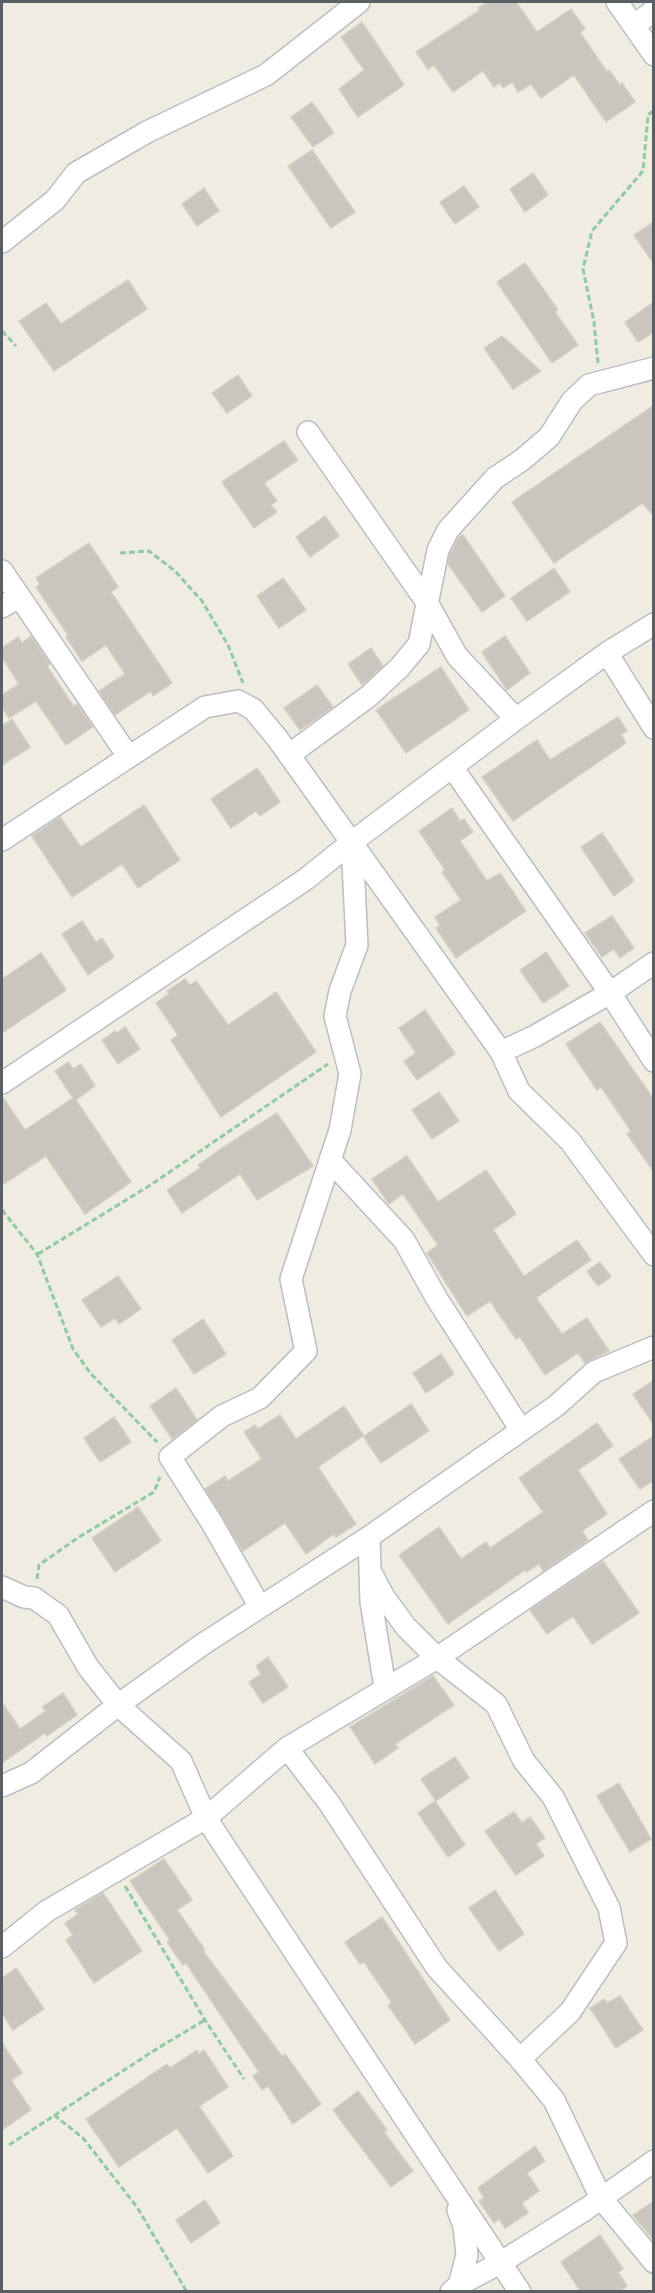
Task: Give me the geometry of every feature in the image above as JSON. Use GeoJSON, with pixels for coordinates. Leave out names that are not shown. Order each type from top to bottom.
{"type":"FeatureCollection","features":[{"type":"Feature","properties":{"kind":"street"},"geometry":{"type":"LineString","coordinates":[[2,242],[55,200],[76,173],[147,132],[266,75],[359,2]]}},
{"type":"Feature","properties":{"kind":"street"},"geometry":{"type":"LineString","coordinates":[[617,2],[654,55]]}},
{"type":"Feature","properties":{"kind":"street"},"geometry":{"type":"LineString","coordinates":[[634,26],[654,10]]}},
{"type":"Feature","properties":{"kind":"street"},"geometry":{"type":"LineString","coordinates":[[289,755],[369,696],[400,667],[419,644],[438,549],[448,530],[495,478],[522,460],[549,437],[572,401],[589,385],[654,368]]}},
{"type":"Feature","properties":{"kind":"street"},"geometry":{"type":"LineString","coordinates":[[308,432],[428,604],[457,656],[516,719]]}},
{"type":"Feature","properties":{"kind":"street"},"geometry":{"type":"LineString","coordinates":[[2,571],[10,602],[128,756]]}},
{"type":"Feature","properties":{"kind":"street"},"geometry":{"type":"LineString","coordinates":[[2,1083],[306,879],[352,842],[606,653],[654,624]]}},
{"type":"Feature","properties":{"kind":"street"},"geometry":{"type":"LineString","coordinates":[[606,653],[654,728]]}},
{"type":"Feature","properties":{"kind":"street"},"geometry":{"type":"LineString","coordinates":[[2,840],[206,707],[238,701],[253,709],[352,842],[501,1052],[519,1091],[570,1141],[654,1255]]}},
{"type":"Feature","properties":{"kind":"street"},"geometry":{"type":"LineString","coordinates":[[452,767],[610,993],[654,1062]]}},
{"type":"Feature","properties":{"kind":"street"},"geometry":{"type":"LineString","coordinates":[[260,1607],[213,1523],[170,1457],[222,1416],[260,1398],[306,1351],[291,1279],[340,1130],[350,1074],[334,1016],[339,992],[357,945],[352,842]]}},
{"type":"Feature","properties":{"kind":"street"},"geometry":{"type":"LineString","coordinates":[[501,1052],[535,1036],[610,993],[654,963]]}},
{"type":"Feature","properties":{"kind":"street"},"geometry":{"type":"LineString","coordinates":[[330,1160],[404,1240],[437,1299],[521,1430]]}},
{"type":"Feature","properties":{"kind":"street"},"geometry":{"type":"LineString","coordinates":[[2,1786],[31,1773],[118,1705],[203,1644],[369,1537],[556,1406],[594,1372],[654,1347]]}},
{"type":"Feature","properties":{"kind":"street"},"geometry":{"type":"LineString","coordinates":[[2,1947],[47,1911],[206,1818],[287,1748],[385,1687],[437,1658],[654,1511]]}},
{"type":"Feature","properties":{"kind":"street"},"geometry":{"type":"LineString","coordinates":[[369,1537],[371,1602],[385,1687]]}},
{"type":"Feature","properties":{"kind":"street"},"geometry":{"type":"LineString","coordinates":[[370,1571],[384,1597],[406,1627],[437,1658],[496,1704],[524,1761],[553,1797],[609,1908],[616,1943],[570,2012],[520,2059]]}},
{"type":"Feature","properties":{"kind":"street"},"geometry":{"type":"LineString","coordinates":[[2,1587],[24,1597],[34,1598],[58,1615],[88,1667],[118,1705],[181,1761],[206,1818],[520,2292]]}},
{"type":"Feature","properties":{"kind":"street"},"geometry":{"type":"LineString","coordinates":[[287,1748],[329,1803],[437,1968],[554,2100],[601,2198],[654,2262]]}},
{"type":"Feature","properties":{"kind":"street"},"geometry":{"type":"LineString","coordinates":[[455,2288],[500,2263],[654,2161]]}},
{"type":"Feature","properties":{"kind":"street"},"geometry":{"type":"LineString","coordinates":[[450,2187],[464,2226],[467,2255],[455,2288]]}},
{"type":"Feature","properties":{"kind":"path"},"geometry":{"type":"LineString","coordinates":[[598,382],[599,353],[583,269],[592,231],[643,171],[648,115],[654,110]]}},
{"type":"Feature","properties":{"kind":"path"},"geometry":{"type":"LineString","coordinates":[[2,331],[16,346]]}},
{"type":"Feature","properties":{"kind":"path"},"geometry":{"type":"LineString","coordinates":[[120,553],[149,551],[175,571],[202,601],[228,645],[253,709]]}},
{"type":"Feature","properties":{"kind":"path"},"geometry":{"type":"LineString","coordinates":[[37,1254],[149,1186],[344,1052]]}},
{"type":"Feature","properties":{"kind":"path"},"geometry":{"type":"LineString","coordinates":[[2,1210],[37,1254],[73,1349],[91,1374],[170,1457],[154,1492],[79,1537],[39,1565],[34,1598]]}},
{"type":"Feature","properties":{"kind":"path"},"geometry":{"type":"LineString","coordinates":[[117,1872],[205,2020],[244,2079]]}},
{"type":"Feature","properties":{"kind":"path"},"geometry":{"type":"LineString","coordinates":[[9,2145],[205,2020]]}},
{"type":"Feature","properties":{"kind":"path"},"geometry":{"type":"LineString","coordinates":[[54,2115],[82,2138],[137,2207],[187,2292]]}},
{"type":"Feature","properties":{"kind":"building"},"geometry":{"type":"Polygon","coordinates":[[[488,2],[516,2],[537,32],[571,9],[585,29],[580,32],[607,72],[609,70],[620,85],[622,83],[635,102],[606,122],[574,75],[541,98],[531,84],[518,92],[512,82],[503,88],[500,83],[494,87],[483,71],[453,92],[434,65],[428,69],[416,52],[480,10],[478,8],[488,2]]]}},
{"type":"Feature","properties":{"kind":"building"},"geometry":{"type":"Polygon","coordinates":[[[362,22],[404,85],[358,117],[339,89],[364,70],[341,37],[362,22]]]}},
{"type":"Feature","properties":{"kind":"building"},"geometry":{"type":"Polygon","coordinates":[[[312,102],[334,133],[313,147],[291,117],[312,102]]]}},
{"type":"Feature","properties":{"kind":"building"},"geometry":{"type":"Polygon","coordinates":[[[312,150],[355,212],[331,228],[288,166],[312,150]]]}},
{"type":"Feature","properties":{"kind":"building"},"geometry":{"type":"Polygon","coordinates":[[[533,173],[548,195],[525,212],[510,189],[533,173]]]}},
{"type":"Feature","properties":{"kind":"building"},"geometry":{"type":"Polygon","coordinates":[[[464,186],[479,207],[455,224],[440,202],[464,186]]]}},
{"type":"Feature","properties":{"kind":"building"},"geometry":{"type":"Polygon","coordinates":[[[204,188],[219,211],[197,226],[182,204],[204,188]]]}},
{"type":"Feature","properties":{"kind":"building"},"geometry":{"type":"Polygon","coordinates":[[[654,222],[654,264],[634,235],[654,222]]]}},
{"type":"Feature","properties":{"kind":"building"},"geometry":{"type":"Polygon","coordinates":[[[525,263],[558,310],[555,312],[578,345],[552,363],[497,282],[525,263]]]}},
{"type":"Feature","properties":{"kind":"building"},"geometry":{"type":"Polygon","coordinates":[[[128,280],[147,309],[54,371],[19,321],[46,303],[61,324],[128,280]]]}},
{"type":"Feature","properties":{"kind":"building"},"geometry":{"type":"Polygon","coordinates":[[[654,302],[654,332],[638,342],[625,322],[654,302]]]}},
{"type":"Feature","properties":{"kind":"building"},"geometry":{"type":"Polygon","coordinates":[[[502,336],[541,371],[513,389],[484,348],[502,336]]]}},
{"type":"Feature","properties":{"kind":"building"},"geometry":{"type":"Polygon","coordinates":[[[238,375],[252,396],[227,413],[212,393],[238,375]]]}},
{"type":"Feature","properties":{"kind":"building"},"geometry":{"type":"Polygon","coordinates":[[[654,405],[654,517],[643,503],[554,563],[512,502],[654,405]]]}},
{"type":"Feature","properties":{"kind":"building"},"geometry":{"type":"Polygon","coordinates":[[[284,441],[298,460],[264,483],[277,501],[271,505],[277,512],[254,528],[222,482],[284,441]]]}},
{"type":"Feature","properties":{"kind":"building"},"geometry":{"type":"Polygon","coordinates":[[[325,516],[339,536],[310,557],[296,537],[325,516]]]}},
{"type":"Feature","properties":{"kind":"building"},"geometry":{"type":"Polygon","coordinates":[[[463,535],[505,596],[482,612],[448,564],[458,538],[463,535]]]}},
{"type":"Feature","properties":{"kind":"building"},"geometry":{"type":"Polygon","coordinates":[[[89,543],[118,587],[111,592],[172,683],[153,696],[151,691],[115,715],[99,691],[125,674],[106,645],[82,661],[66,637],[68,635],[36,587],[40,584],[36,578],[89,543]]]}},
{"type":"Feature","properties":{"kind":"building"},"geometry":{"type":"Polygon","coordinates":[[[554,568],[570,592],[527,621],[511,598],[554,568]]]}},
{"type":"Feature","properties":{"kind":"building"},"geometry":{"type":"Polygon","coordinates":[[[283,578],[306,610],[279,628],[257,596],[283,578]]]}},
{"type":"Feature","properties":{"kind":"building"},"geometry":{"type":"Polygon","coordinates":[[[31,636],[50,664],[47,666],[74,707],[77,704],[93,727],[66,745],[36,701],[9,718],[2,707],[2,695],[19,684],[2,657],[2,648],[18,637],[22,643],[31,636]]]}},
{"type":"Feature","properties":{"kind":"building"},"geometry":{"type":"Polygon","coordinates":[[[505,636],[530,673],[507,690],[482,652],[505,636]]]}},
{"type":"Feature","properties":{"kind":"building"},"geometry":{"type":"Polygon","coordinates":[[[371,648],[383,666],[362,685],[348,664],[371,648]]]}},
{"type":"Feature","properties":{"kind":"building"},"geometry":{"type":"Polygon","coordinates":[[[441,667],[469,710],[406,753],[376,710],[441,667]]]}},
{"type":"Feature","properties":{"kind":"building"},"geometry":{"type":"Polygon","coordinates":[[[317,685],[333,707],[300,730],[284,708],[317,685]]]}},
{"type":"Feature","properties":{"kind":"building"},"geometry":{"type":"Polygon","coordinates":[[[618,717],[627,731],[621,735],[626,743],[513,821],[482,777],[537,740],[550,760],[618,717]]]}},
{"type":"Feature","properties":{"kind":"building"},"geometry":{"type":"Polygon","coordinates":[[[12,719],[30,747],[2,765],[2,726],[12,719]]]}},
{"type":"Feature","properties":{"kind":"building"},"geometry":{"type":"Polygon","coordinates":[[[257,768],[280,802],[260,816],[256,811],[231,828],[211,799],[257,768]]]}},
{"type":"Feature","properties":{"kind":"building"},"geometry":{"type":"Polygon","coordinates":[[[144,805],[180,860],[138,888],[122,864],[72,897],[32,836],[60,817],[81,847],[144,805]]]}},
{"type":"Feature","properties":{"kind":"building"},"geometry":{"type":"Polygon","coordinates":[[[452,808],[460,821],[464,819],[473,832],[460,841],[487,881],[500,873],[526,911],[456,958],[436,928],[440,926],[435,917],[461,900],[442,872],[445,870],[419,831],[452,808]]]}},
{"type":"Feature","properties":{"kind":"building"},"geometry":{"type":"Polygon","coordinates":[[[602,833],[633,879],[633,882],[614,896],[581,847],[602,833]]]}},
{"type":"Feature","properties":{"kind":"building"},"geometry":{"type":"Polygon","coordinates":[[[612,916],[634,948],[620,958],[614,949],[602,957],[585,933],[612,916]]]}},
{"type":"Feature","properties":{"kind":"building"},"geometry":{"type":"Polygon","coordinates":[[[82,921],[96,942],[102,938],[114,957],[88,975],[62,934],[82,921]]]}},
{"type":"Feature","properties":{"kind":"building"},"geometry":{"type":"Polygon","coordinates":[[[546,952],[569,986],[543,1003],[520,970],[546,952]]]}},
{"type":"Feature","properties":{"kind":"building"},"geometry":{"type":"Polygon","coordinates":[[[41,953],[66,990],[2,1033],[2,979],[41,953]]]}},
{"type":"Feature","properties":{"kind":"building"},"geometry":{"type":"Polygon","coordinates":[[[185,979],[190,985],[196,981],[228,1025],[276,992],[316,1052],[221,1117],[171,1040],[178,1035],[156,1003],[169,994],[167,991],[185,979]]]}},
{"type":"Feature","properties":{"kind":"building"},"geometry":{"type":"Polygon","coordinates":[[[425,1010],[455,1054],[417,1080],[404,1061],[416,1053],[399,1028],[425,1010]]]}},
{"type":"Feature","properties":{"kind":"building"},"geometry":{"type":"Polygon","coordinates":[[[600,1022],[654,1100],[654,1172],[627,1134],[631,1131],[601,1087],[597,1090],[566,1044],[600,1022]]]}},
{"type":"Feature","properties":{"kind":"building"},"geometry":{"type":"Polygon","coordinates":[[[125,1027],[140,1049],[118,1064],[102,1040],[125,1027]]]}},
{"type":"Feature","properties":{"kind":"building"},"geometry":{"type":"Polygon","coordinates":[[[68,1062],[73,1069],[81,1064],[95,1086],[76,1100],[131,1182],[85,1214],[46,1156],[2,1185],[2,1096],[25,1130],[73,1098],[55,1071],[68,1062]]]}},
{"type":"Feature","properties":{"kind":"building"},"geometry":{"type":"Polygon","coordinates":[[[439,1092],[459,1121],[432,1139],[412,1110],[439,1092]]]}},
{"type":"Feature","properties":{"kind":"building"},"geometry":{"type":"Polygon","coordinates":[[[277,1113],[313,1166],[257,1200],[240,1174],[182,1213],[167,1190],[200,1168],[198,1165],[222,1148],[277,1113]]]}},
{"type":"Feature","properties":{"kind":"building"},"geometry":{"type":"Polygon","coordinates":[[[407,1156],[438,1202],[486,1170],[516,1214],[493,1230],[524,1276],[577,1240],[591,1260],[536,1298],[562,1334],[587,1318],[609,1351],[585,1363],[578,1353],[545,1375],[520,1337],[516,1339],[490,1301],[467,1316],[427,1253],[438,1245],[403,1194],[389,1204],[372,1179],[407,1156]]]}},
{"type":"Feature","properties":{"kind":"building"},"geometry":{"type":"Polygon","coordinates":[[[600,1262],[611,1277],[598,1286],[587,1271],[600,1262]]]}},
{"type":"Feature","properties":{"kind":"building"},"geometry":{"type":"Polygon","coordinates":[[[118,1276],[141,1309],[119,1324],[115,1318],[101,1327],[82,1300],[118,1276]]]}},
{"type":"Feature","properties":{"kind":"building"},"geometry":{"type":"Polygon","coordinates":[[[203,1319],[226,1354],[194,1374],[172,1340],[203,1319]]]}},
{"type":"Feature","properties":{"kind":"building"},"geometry":{"type":"Polygon","coordinates":[[[441,1354],[454,1374],[426,1393],[413,1373],[441,1354]]]}},
{"type":"Feature","properties":{"kind":"building"},"geometry":{"type":"Polygon","coordinates":[[[654,1380],[654,1425],[633,1394],[654,1380]]]}},
{"type":"Feature","properties":{"kind":"building"},"geometry":{"type":"Polygon","coordinates":[[[176,1388],[197,1420],[172,1439],[150,1406],[176,1388]]]}},
{"type":"Feature","properties":{"kind":"building"},"geometry":{"type":"Polygon","coordinates":[[[411,1404],[429,1431],[381,1463],[363,1436],[318,1467],[356,1524],[336,1537],[334,1534],[306,1554],[285,1523],[243,1551],[205,1489],[225,1476],[228,1481],[262,1459],[244,1432],[255,1425],[258,1429],[280,1415],[296,1439],[344,1406],[364,1436],[411,1404]]]}},
{"type":"Feature","properties":{"kind":"building"},"geometry":{"type":"Polygon","coordinates":[[[114,1417],[131,1442],[100,1462],[84,1438],[114,1417]]]}},
{"type":"Feature","properties":{"kind":"building"},"geometry":{"type":"Polygon","coordinates":[[[597,1423],[613,1446],[578,1470],[607,1514],[582,1531],[588,1540],[543,1571],[539,1564],[526,1572],[525,1570],[448,1624],[399,1555],[439,1527],[461,1559],[486,1542],[490,1548],[543,1512],[519,1478],[597,1423]]]}},
{"type":"Feature","properties":{"kind":"building"},"geometry":{"type":"Polygon","coordinates":[[[654,1436],[654,1480],[640,1489],[619,1459],[654,1436]]]}},
{"type":"Feature","properties":{"kind":"building"},"geometry":{"type":"Polygon","coordinates":[[[138,1507],[161,1541],[115,1572],[92,1538],[138,1507]]]}},
{"type":"Feature","properties":{"kind":"building"},"geometry":{"type":"Polygon","coordinates":[[[603,1561],[639,1613],[592,1644],[573,1616],[547,1634],[530,1610],[603,1561]]]}},
{"type":"Feature","properties":{"kind":"building"},"geometry":{"type":"Polygon","coordinates":[[[268,1657],[288,1687],[263,1703],[249,1682],[261,1674],[256,1666],[268,1657]]]}},
{"type":"Feature","properties":{"kind":"building"},"geometry":{"type":"Polygon","coordinates":[[[433,1676],[454,1705],[395,1744],[398,1748],[375,1764],[350,1727],[433,1676]]]}},
{"type":"Feature","properties":{"kind":"building"},"geometry":{"type":"Polygon","coordinates":[[[63,1693],[77,1715],[47,1736],[45,1733],[2,1763],[2,1702],[20,1729],[46,1711],[42,1707],[63,1693]]]}},
{"type":"Feature","properties":{"kind":"building"},"geometry":{"type":"Polygon","coordinates":[[[455,1757],[469,1778],[436,1801],[421,1779],[455,1757]]]}},
{"type":"Feature","properties":{"kind":"building"},"geometry":{"type":"Polygon","coordinates":[[[619,1783],[651,1839],[630,1852],[597,1796],[619,1783]]]}},
{"type":"Feature","properties":{"kind":"building"},"geometry":{"type":"Polygon","coordinates":[[[435,1801],[465,1845],[448,1857],[418,1813],[435,1801]]]}},
{"type":"Feature","properties":{"kind":"building"},"geometry":{"type":"Polygon","coordinates":[[[514,1812],[522,1823],[530,1817],[545,1838],[536,1844],[544,1856],[516,1875],[485,1831],[514,1812]]]}},
{"type":"Feature","properties":{"kind":"building"},"geometry":{"type":"Polygon","coordinates":[[[164,1859],[192,1900],[177,1910],[205,1950],[203,1951],[282,2056],[285,2054],[321,2104],[293,2124],[268,2086],[262,2090],[253,2076],[259,2072],[186,1963],[183,1965],[167,1942],[170,1940],[130,1881],[164,1859]]]}},
{"type":"Feature","properties":{"kind":"building"},"geometry":{"type":"Polygon","coordinates":[[[495,1890],[524,1934],[499,1951],[469,1908],[495,1890]]]}},
{"type":"Feature","properties":{"kind":"building"},"geometry":{"type":"Polygon","coordinates":[[[103,1893],[142,1951],[94,1983],[66,1940],[73,1935],[65,1923],[78,1914],[75,1910],[103,1893]]]}},
{"type":"Feature","properties":{"kind":"building"},"geometry":{"type":"Polygon","coordinates":[[[382,1917],[450,2020],[415,2044],[388,2005],[392,2003],[364,1962],[360,1964],[345,1942],[382,1917]]]}},
{"type":"Feature","properties":{"kind":"building"},"geometry":{"type":"Polygon","coordinates":[[[16,1968],[44,2009],[13,2030],[2,2013],[2,1978],[16,1968]]]}},
{"type":"Feature","properties":{"kind":"building"},"geometry":{"type":"Polygon","coordinates":[[[620,1996],[643,2030],[616,2048],[590,2008],[604,1999],[607,2003],[620,1996]]]}},
{"type":"Feature","properties":{"kind":"building"},"geometry":{"type":"Polygon","coordinates":[[[2,2043],[22,2073],[11,2080],[31,2110],[2,2130],[2,2043]]]}},
{"type":"Feature","properties":{"kind":"building"},"geometry":{"type":"Polygon","coordinates":[[[197,2050],[199,2054],[204,2050],[228,2087],[199,2106],[233,2156],[208,2173],[177,2128],[119,2167],[86,2119],[167,2064],[170,2068],[197,2050]]]}},
{"type":"Feature","properties":{"kind":"building"},"geometry":{"type":"Polygon","coordinates":[[[358,2091],[387,2130],[384,2132],[413,2171],[391,2187],[333,2110],[358,2091]]]}},
{"type":"Feature","properties":{"kind":"building"},"geometry":{"type":"Polygon","coordinates":[[[535,2146],[545,2161],[527,2173],[539,2191],[522,2203],[528,2213],[505,2228],[499,2219],[494,2223],[479,2201],[484,2198],[478,2188],[535,2146]]]}},
{"type":"Feature","properties":{"kind":"building"},"geometry":{"type":"Polygon","coordinates":[[[205,2200],[220,2223],[191,2243],[176,2220],[205,2200]]]}},
{"type":"Feature","properties":{"kind":"building"},"geometry":{"type":"Polygon","coordinates":[[[654,2201],[654,2241],[633,2215],[654,2201]]]}},
{"type":"Feature","properties":{"kind":"building"},"geometry":{"type":"Polygon","coordinates":[[[600,2235],[623,2269],[618,2272],[627,2286],[619,2292],[581,2292],[561,2262],[600,2235]]]}}]}
